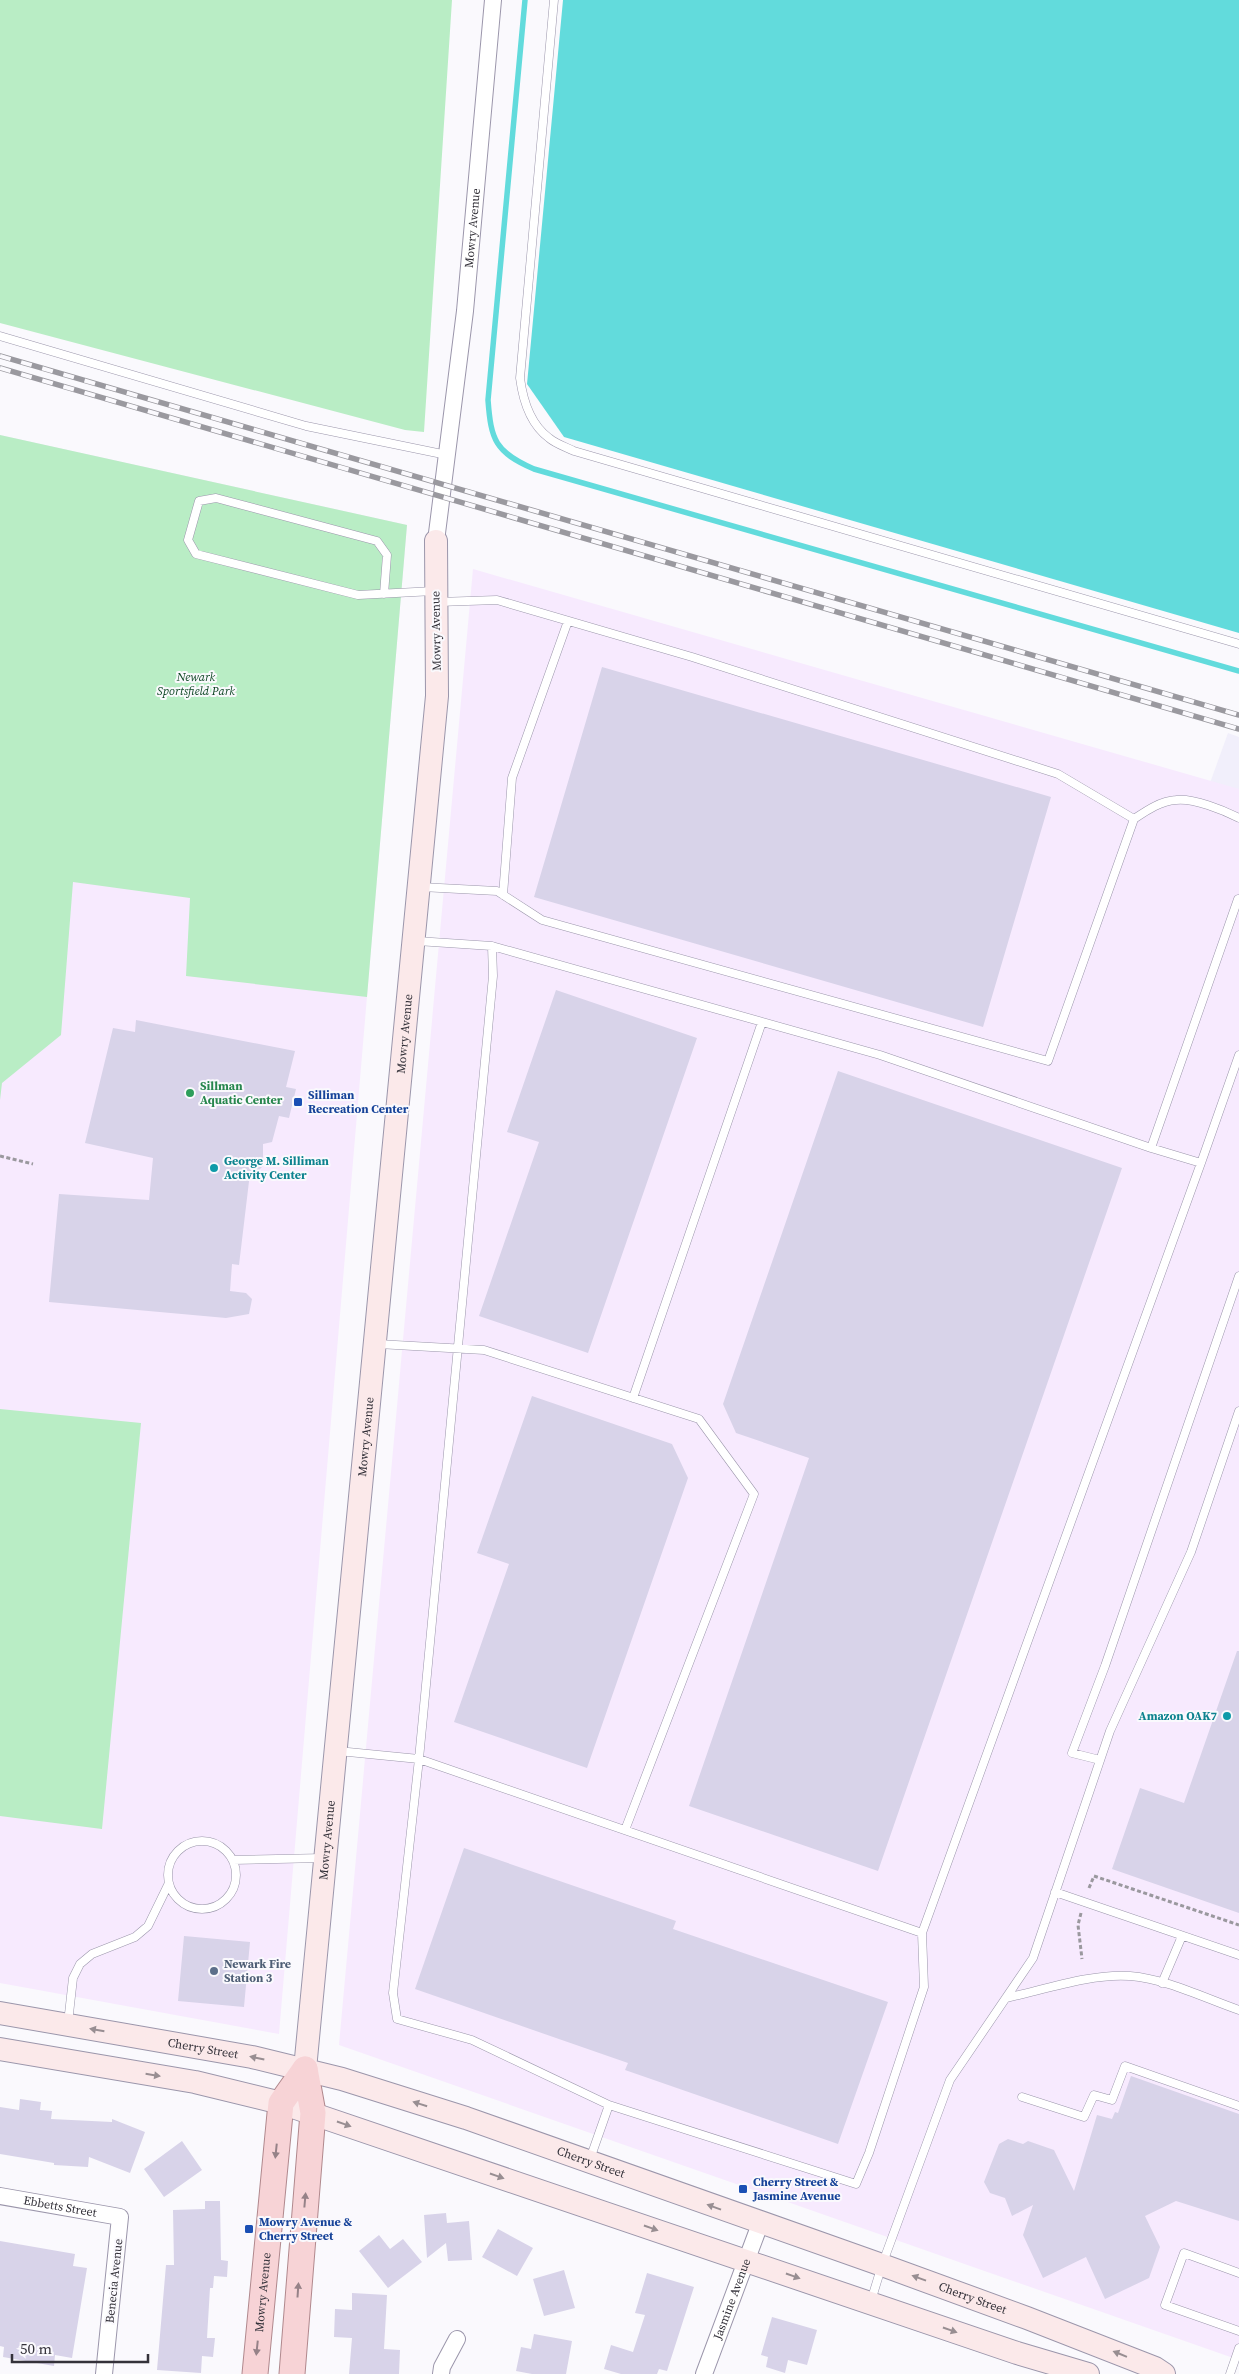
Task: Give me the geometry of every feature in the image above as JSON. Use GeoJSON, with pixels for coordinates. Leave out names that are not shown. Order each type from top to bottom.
{"type":"FeatureCollection","features":[{"type":"Feature","properties":{"kind":"main road","name":"Mowry Avenue"},"geometry":{"type":"LineString","coordinates":[[292,2374],[313,2113],[305,2069],[437,696],[436,541]]}},
{"type":"Feature","properties":{"kind":"main road","name":"Cherry Street"},"geometry":{"type":"LineString","coordinates":[[0,2013],[200,2047],[305,2069],[466,2118],[1027,2318],[1155,2368],[1164,2374]]}},
{"type":"Feature","properties":{"kind":"main road"},"geometry":{"type":"LineString","coordinates":[[0,2049],[195,2082],[281,2103],[1017,2353],[1088,2374]]}},
{"type":"Feature","properties":{"kind":"main road","name":"Mowry Avenue"},"geometry":{"type":"LineString","coordinates":[[255,2374],[281,2103],[305,2069]]}},
{"type":"Feature","properties":{"kind":"street","name":"Mowry Avenue"},"geometry":{"type":"LineString","coordinates":[[436,541],[465,311],[493,0]]}},
{"type":"Feature","properties":{"kind":"street","name":"Ebbetts Street"},"geometry":{"type":"LineString","coordinates":[[0,2196],[120,2217]]}},
{"type":"Feature","properties":{"kind":"street","name":"Benecia Avenue"},"geometry":{"type":"LineString","coordinates":[[104,2374],[120,2217]]}},
{"type":"Feature","properties":{"kind":"street","name":"Jasmine Avenue"},"geometry":{"type":"LineString","coordinates":[[704,2374],[760,2224]]}},
{"type":"Feature","properties":{"kind":"street"},"geometry":{"type":"LineString","coordinates":[[441,2374],[442,2367],[457,2340]]}},
{"type":"Feature","properties":{"kind":"lane"},"geometry":{"type":"LineString","coordinates":[[554,0],[520,378],[523,402],[532,419],[549,438],[574,451],[1239,644]]}},
{"type":"Feature","properties":{"kind":"lane"},"geometry":{"type":"LineString","coordinates":[[0,336],[306,426],[447,455]]}},
{"type":"Feature","properties":{"kind":"lane"},"geometry":{"type":"LineString","coordinates":[[384,594],[387,556],[377,541],[216,498],[199,501],[188,540],[196,554],[358,595],[384,594],[497,600],[692,657],[1058,774],[1134,819]]}},
{"type":"Feature","properties":{"kind":"lane"},"geometry":{"type":"LineString","coordinates":[[504,896],[512,778],[568,621]]}},
{"type":"Feature","properties":{"kind":"lane"},"geometry":{"type":"LineString","coordinates":[[419,887],[497,891],[542,920],[1048,1061],[1134,819],[1154,806],[1176,800],[1207,805],[1239,818]]}},
{"type":"Feature","properties":{"kind":"lane"},"geometry":{"type":"LineString","coordinates":[[1151,1148],[1238,899],[1239,901]]}},
{"type":"Feature","properties":{"kind":"lane"},"geometry":{"type":"LineString","coordinates":[[414,941],[492,946],[880,1055],[1151,1148],[1201,1163]]}},
{"type":"Feature","properties":{"kind":"lane"},"geometry":{"type":"LineString","coordinates":[[492,946],[493,976],[456,1348],[419,1759],[393,1993],[397,2019],[472,2040],[609,2105],[856,2184],[869,2153],[924,1987],[922,1933],[1239,1054]]}},
{"type":"Feature","properties":{"kind":"lane"},"geometry":{"type":"LineString","coordinates":[[634,1398],[762,1022]]}},
{"type":"Feature","properties":{"kind":"lane"},"geometry":{"type":"LineString","coordinates":[[1100,1760],[1072,1753],[1105,1666],[1239,1276]]}},
{"type":"Feature","properties":{"kind":"lane"},"geometry":{"type":"LineString","coordinates":[[375,1344],[484,1350],[699,1419],[754,1494],[625,1830]]}},
{"type":"Feature","properties":{"kind":"lane"},"geometry":{"type":"LineString","coordinates":[[870,2303],[882,2265],[950,2080],[1033,1958],[1110,1731],[1191,1552],[1239,1411]]}},
{"type":"Feature","properties":{"kind":"lane"},"geometry":{"type":"LineString","coordinates":[[336,1750],[419,1759],[922,1933]]}},
{"type":"Feature","properties":{"kind":"lane"},"geometry":{"type":"LineString","coordinates":[[206,1841],[217,1844],[226,1851],[232,1860],[236,1870],[236,1882],[228,1897],[214,1907],[203,1910],[181,1903],[173,1895],[168,1885],[167,1874],[175,1853],[189,1844],[206,1841]]}},
{"type":"Feature","properties":{"kind":"lane"},"geometry":{"type":"LineString","coordinates":[[232,1860],[325,1858]]}},
{"type":"Feature","properties":{"kind":"lane"},"geometry":{"type":"LineString","coordinates":[[68,2024],[73,1978],[80,1964],[92,1954],[135,1936],[148,1926],[168,1885]]}},
{"type":"Feature","properties":{"kind":"lane"},"geometry":{"type":"LineString","coordinates":[[1056,1892],[1239,1955]]}},
{"type":"Feature","properties":{"kind":"lane"},"geometry":{"type":"LineString","coordinates":[[1162,1983],[1182,1936]]}},
{"type":"Feature","properties":{"kind":"lane"},"geometry":{"type":"LineString","coordinates":[[1006,1998],[1094,1978],[1128,1976],[1162,1983],[1239,2010]]}},
{"type":"Feature","properties":{"kind":"lane"},"geometry":{"type":"LineString","coordinates":[[1022,2097],[1084,2117],[1094,2094],[1112,2100],[1125,2066],[1239,2106]]}},
{"type":"Feature","properties":{"kind":"lane"},"geometry":{"type":"LineString","coordinates":[[589,2163],[609,2105]]}},
{"type":"Feature","properties":{"kind":"lane"},"geometry":{"type":"LineString","coordinates":[[1239,2273],[1184,2253],[1165,2305],[1239,2331]]}},
{"type":"Feature","properties":{"kind":"lane"},"geometry":{"type":"LineString","coordinates":[[1230,2374],[1239,2348]]}},
{"type":"Feature","properties":{"kind":"path"},"geometry":{"type":"LineString","coordinates":[[0,1156],[33,1164]]}},
{"type":"Feature","properties":{"kind":"path"},"geometry":{"type":"LineString","coordinates":[[1089,1888],[1094,1876],[1239,1925]]}},
{"type":"Feature","properties":{"kind":"path"},"geometry":{"type":"LineString","coordinates":[[1082,1914],[1078,1926],[1082,1959]]}},
{"type":"Feature","properties":{"kind":"shaded area"},"geometry":{"type":"Polygon","coordinates":[[[0,435],[407,525],[279,2034],[0,1983],[0,435]]]}},
{"type":"Feature","properties":{"kind":"shaded area"},"geometry":{"type":"Polygon","coordinates":[[[473,569],[1239,789],[1239,2360],[339,2045],[473,569]]]}},
{"type":"Feature","properties":{"kind":"shaded area"},"geometry":{"type":"Polygon","coordinates":[[[1228,733],[1239,737],[1239,809],[1206,794],[1228,733]]]}},
{"type":"Feature","properties":{"kind":"green space"},"geometry":{"type":"Polygon","coordinates":[[[0,0],[452,0],[424,432],[405,430],[0,323],[0,0]]]}},
{"type":"Feature","properties":{"kind":"green space","name":"Newark Sportsfield Park"},"geometry":{"type":"Polygon","coordinates":[[[0,435],[407,525],[367,997],[186,976],[190,898],[73,882],[61,1035],[2,1083],[0,1100],[0,435]]]}},
{"type":"Feature","properties":{"kind":"green space"},"geometry":{"type":"Polygon","coordinates":[[[0,1409],[141,1423],[102,1829],[0,1816],[0,1409]]]}},
{"type":"Feature","properties":{"kind":"water"},"geometry":{"type":"Polygon","coordinates":[[[563,0],[1239,0],[1239,633],[564,437],[527,384],[563,0]]]}},
{"type":"Feature","properties":{"kind":"building"},"geometry":{"type":"Polygon","coordinates":[[[602,667],[1051,797],[983,1027],[534,897],[602,667]]]}},
{"type":"Feature","properties":{"kind":"building"},"geometry":{"type":"Polygon","coordinates":[[[556,990],[697,1038],[588,1353],[479,1316],[539,1142],[507,1132],[556,990]]]}},
{"type":"Feature","properties":{"kind":"building","name":"George M. Silliman Activity Center"},"geometry":{"type":"Polygon","coordinates":[[[136,1020],[295,1051],[286,1087],[296,1089],[289,1118],[279,1116],[272,1142],[263,1144],[263,1166],[259,1170],[250,1173],[239,1265],[232,1264],[230,1291],[246,1293],[252,1299],[249,1314],[226,1318],[49,1302],[59,1194],[149,1200],[153,1158],[85,1143],[113,1028],[135,1032],[136,1020]]]}},
{"type":"Feature","properties":{"kind":"building"},"geometry":{"type":"Polygon","coordinates":[[[838,1071],[1122,1168],[878,1871],[689,1806],[809,1458],[736,1433],[723,1404],[838,1071]]]}},
{"type":"Feature","properties":{"kind":"building"},"geometry":{"type":"Polygon","coordinates":[[[532,1396],[672,1444],[688,1478],[587,1768],[454,1722],[509,1564],[477,1553],[532,1396]]]}},
{"type":"Feature","properties":{"kind":"building","name":"Amazon OAK7"},"geometry":{"type":"Polygon","coordinates":[[[1237,1651],[1239,1651],[1239,1913],[1112,1869],[1140,1788],[1184,1803],[1237,1651]]]}},
{"type":"Feature","properties":{"kind":"building"},"geometry":{"type":"Polygon","coordinates":[[[464,1848],[676,1921],[673,1929],[888,2002],[838,2144],[625,2070],[628,2063],[415,1989],[464,1848]]]}},
{"type":"Feature","properties":{"kind":"building","name":"Newark Fire Station 3"},"geometry":{"type":"Polygon","coordinates":[[[184,1936],[250,1942],[244,2007],[178,2001],[184,1936]]]}},
{"type":"Feature","properties":{"kind":"building"},"geometry":{"type":"Polygon","coordinates":[[[1131,2076],[1239,2114],[1239,2221],[1176,2201],[1145,2216],[1160,2247],[1149,2278],[1105,2299],[1086,2257],[1043,2278],[1023,2235],[1033,2205],[1012,2216],[1005,2198],[990,2193],[984,2182],[999,2144],[1008,2139],[1023,2144],[1028,2141],[1054,2150],[1074,2191],[1097,2115],[1112,2119],[1115,2112],[1118,2113],[1131,2076]]]}},
{"type":"Feature","properties":{"kind":"building"},"geometry":{"type":"Polygon","coordinates":[[[20,2099],[41,2102],[40,2110],[52,2111],[51,2119],[112,2122],[112,2119],[145,2132],[130,2173],[89,2157],[88,2167],[54,2165],[54,2163],[0,2154],[0,2107],[19,2110],[20,2099]]]}},
{"type":"Feature","properties":{"kind":"building"},"geometry":{"type":"Polygon","coordinates":[[[182,2141],[202,2170],[164,2197],[144,2169],[182,2141]]]}},
{"type":"Feature","properties":{"kind":"building"},"geometry":{"type":"Polygon","coordinates":[[[205,2201],[220,2201],[221,2260],[228,2261],[227,2277],[214,2276],[213,2288],[210,2288],[207,2338],[215,2338],[213,2357],[202,2356],[201,2373],[157,2370],[166,2265],[174,2265],[173,2210],[205,2209],[205,2201]]]}},
{"type":"Feature","properties":{"kind":"building"},"geometry":{"type":"Polygon","coordinates":[[[446,2213],[447,2223],[469,2221],[472,2260],[448,2261],[446,2243],[427,2258],[424,2215],[446,2213]]]}},
{"type":"Feature","properties":{"kind":"building"},"geometry":{"type":"Polygon","coordinates":[[[498,2229],[533,2248],[517,2276],[482,2257],[498,2229]]]}},
{"type":"Feature","properties":{"kind":"building"},"geometry":{"type":"Polygon","coordinates":[[[379,2235],[390,2249],[403,2239],[422,2262],[388,2288],[359,2251],[379,2235]]]}},
{"type":"Feature","properties":{"kind":"building"},"geometry":{"type":"Polygon","coordinates":[[[0,2241],[75,2254],[73,2266],[87,2268],[72,2358],[55,2355],[54,2366],[3,2357],[4,2347],[0,2346],[0,2241]]]}},
{"type":"Feature","properties":{"kind":"building"},"geometry":{"type":"Polygon","coordinates":[[[564,2270],[575,2308],[544,2316],[533,2279],[564,2270]]]}},
{"type":"Feature","properties":{"kind":"building"},"geometry":{"type":"Polygon","coordinates":[[[647,2273],[694,2287],[667,2371],[659,2369],[657,2374],[621,2374],[604,2369],[611,2345],[633,2352],[645,2315],[635,2313],[647,2273]]]}},
{"type":"Feature","properties":{"kind":"building"},"geometry":{"type":"Polygon","coordinates":[[[352,2293],[387,2295],[384,2349],[400,2350],[399,2374],[349,2374],[352,2338],[334,2337],[335,2309],[352,2310],[352,2293]]]}},
{"type":"Feature","properties":{"kind":"building"},"geometry":{"type":"Polygon","coordinates":[[[772,2317],[817,2330],[807,2365],[788,2360],[785,2373],[766,2367],[768,2357],[761,2355],[772,2317]]]}},
{"type":"Feature","properties":{"kind":"building"},"geometry":{"type":"Polygon","coordinates":[[[534,2334],[572,2341],[566,2374],[532,2374],[516,2371],[521,2347],[531,2349],[534,2334]]]}},
{"type":"Feature","properties":{"kind":"waterway"},"geometry":{"type":"LineString","coordinates":[[525,0],[488,400],[491,425],[494,435],[503,450],[511,457],[534,469],[1239,671]]}},
{"type":"Feature","properties":{"kind":"railway"},"geometry":{"type":"LineString","coordinates":[[0,356],[1239,715]]}},
{"type":"Feature","properties":{"kind":"railway"},"geometry":{"type":"LineString","coordinates":[[0,368],[1239,729]]}},
{"type":"Feature","properties":{"kind":"place","name":"Sillman Aquatic Center"},"geometry":{"type":"Point","coordinates":[190,1093]}},
{"type":"Feature","properties":{"kind":"place","name":"Silliman Recreation Center"},"geometry":{"type":"Point","coordinates":[298,1102]}},
{"type":"Feature","properties":{"kind":"place","name":"George M. Silliman Activity Center"},"geometry":{"type":"Point","coordinates":[214,1168]}},
{"type":"Feature","properties":{"kind":"place","name":"Amazon OAK7"},"geometry":{"type":"Point","coordinates":[1227,1716]}},
{"type":"Feature","properties":{"kind":"place","name":"Newark Fire Station 3"},"geometry":{"type":"Point","coordinates":[214,1971]}},
{"type":"Feature","properties":{"kind":"place","name":"Cherry Street & Jasmine Avenue"},"geometry":{"type":"Point","coordinates":[743,2189]}},
{"type":"Feature","properties":{"kind":"place","name":"Mowry Avenue & Cherry Street"},"geometry":{"type":"Point","coordinates":[249,2229]}}]}
